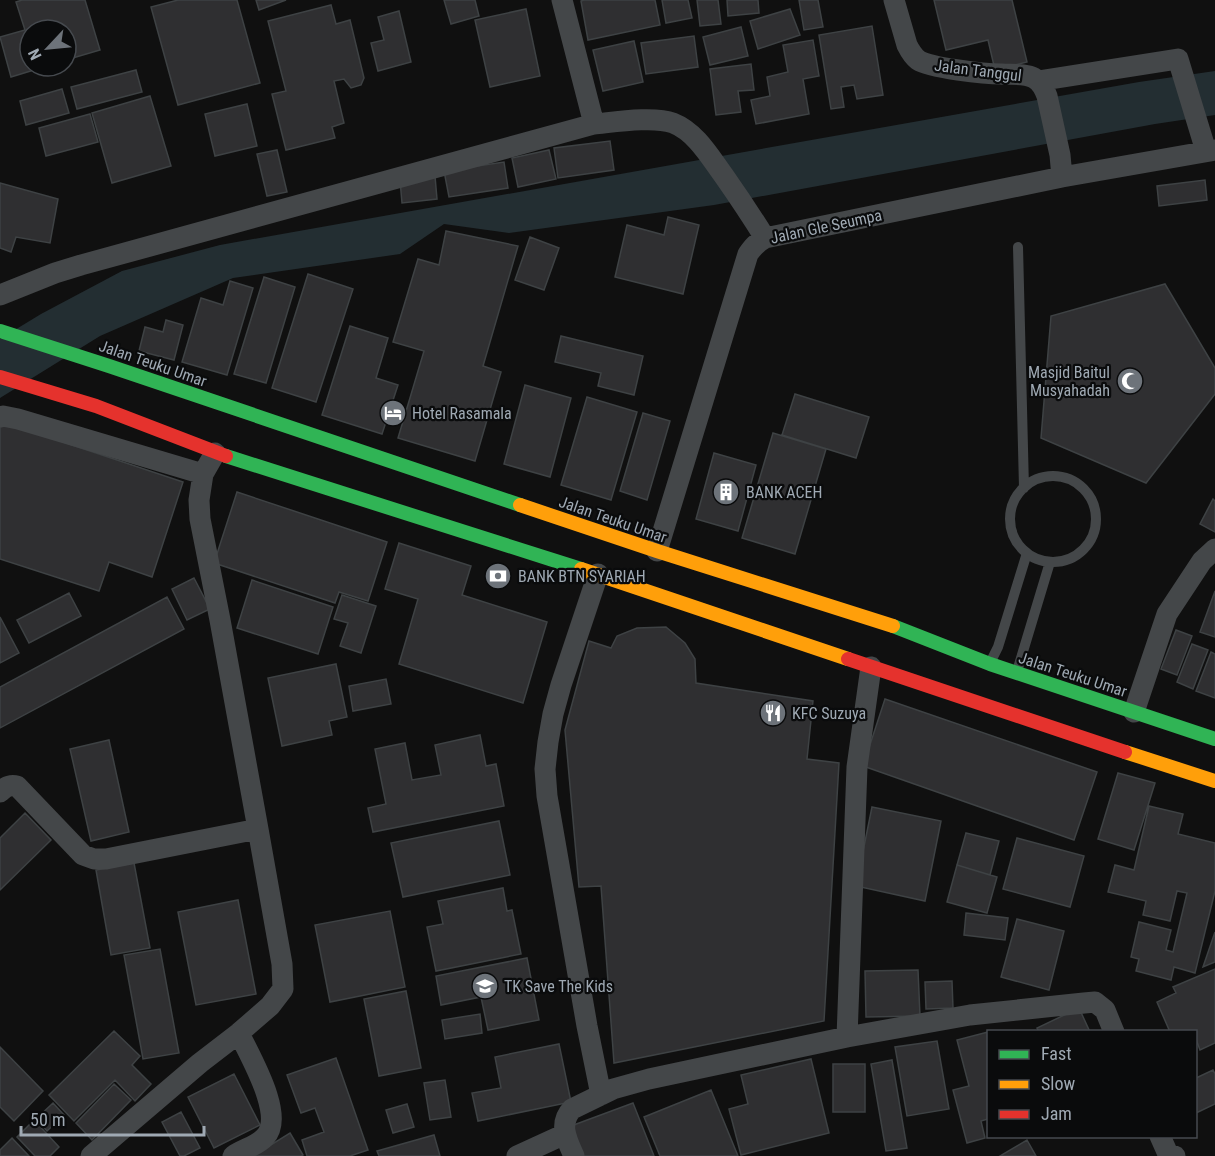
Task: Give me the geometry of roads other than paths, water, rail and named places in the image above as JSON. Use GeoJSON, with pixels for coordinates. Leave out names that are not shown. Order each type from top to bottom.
{"type":"FeatureCollection","features":[{"type":"Feature","properties":{"kind":"highway","name":"Jalan Teuku Umar"},"geometry":{"type":"LineString","coordinates":[[0,331],[657,551],[898,628],[1017,674],[1215,740]]}},
{"type":"Feature","properties":{"kind":"highway"},"geometry":{"type":"LineString","coordinates":[[0,377],[96,406],[215,453],[598,574],[1215,781]]}},
{"type":"Feature","properties":{"kind":"street"},"geometry":{"type":"LineString","coordinates":[[562,0],[594,124]]}},
{"type":"Feature","properties":{"kind":"street","name":"Jalan Tanggul"},"geometry":{"type":"LineString","coordinates":[[894,0],[910,52],[921,62],[995,74],[1028,76],[1043,89]]}},
{"type":"Feature","properties":{"kind":"street"},"geometry":{"type":"LineString","coordinates":[[1062,177],[1060,155],[1043,89],[1177,59],[1179,59],[1198,124],[1210,150]]}},
{"type":"Feature","properties":{"kind":"street"},"geometry":{"type":"LineString","coordinates":[[0,295],[81,265],[594,124],[648,120],[665,121],[681,127],[701,145],[765,238]]}},
{"type":"Feature","properties":{"kind":"street","name":"Jalan Gle Seumpa"},"geometry":{"type":"LineString","coordinates":[[657,551],[748,254],[754,245],[765,238],[1062,177],[1210,150]]}},
{"type":"Feature","properties":{"kind":"street"},"geometry":{"type":"LineString","coordinates":[[0,417],[18,419],[203,474]]}},
{"type":"Feature","properties":{"kind":"street"},"geometry":{"type":"LineString","coordinates":[[91,1156],[200,1063],[239,1033],[270,1006],[283,989],[282,964],[200,519],[199,500],[203,474],[215,453]]}},
{"type":"Feature","properties":{"kind":"street"},"geometry":{"type":"LineString","coordinates":[[1134,712],[1167,614],[1211,558]]}},
{"type":"Feature","properties":{"kind":"street"},"geometry":{"type":"LineString","coordinates":[[598,574],[561,685],[548,742],[545,769],[547,796],[601,1095]]}},
{"type":"Feature","properties":{"kind":"street"},"geometry":{"type":"LineString","coordinates":[[847,1037],[857,767],[871,667]]}},
{"type":"Feature","properties":{"kind":"street"},"geometry":{"type":"LineString","coordinates":[[0,792],[4,788],[17,786],[83,855],[94,859],[106,859],[258,829]]}},
{"type":"Feature","properties":{"kind":"street"},"geometry":{"type":"LineString","coordinates":[[574,1156],[565,1134],[564,1121],[567,1114],[572,1109],[613,1089],[649,1079],[847,1037],[970,1015],[1095,1002],[1105,1010],[1113,1030]]}},
{"type":"Feature","properties":{"kind":"street"},"geometry":{"type":"LineString","coordinates":[[233,1156],[267,1136],[272,1114],[265,1089],[239,1033]]}},
{"type":"Feature","properties":{"kind":"street"},"geometry":{"type":"LineString","coordinates":[[517,1156],[565,1134]]}},
{"type":"Feature","properties":{"kind":"lane"},"geometry":{"type":"LineString","coordinates":[[1018,247],[1024,488]]}},
{"type":"Feature","properties":{"kind":"lane"},"geometry":{"type":"LineString","coordinates":[[1057,476],[1080,485],[1094,505],[1096,529],[1091,541],[1074,557],[1062,562],[1038,560],[1027,553],[1018,544],[1013,534],[1012,509],[1016,498],[1033,481],[1045,477],[1057,476]]}},
{"type":"Feature","properties":{"kind":"lane"},"geometry":{"type":"LineString","coordinates":[[990,664],[998,648],[1027,553]]}},
{"type":"Feature","properties":{"kind":"lane"},"geometry":{"type":"LineString","coordinates":[[1017,674],[1050,562]]}},
{"type":"Feature","properties":{"kind":"place","name":"Masjid Baitul Musyahadah"},"geometry":{"type":"Point","coordinates":[1130,381]}},
{"type":"Feature","properties":{"kind":"place","name":"Hotel Rasamala"},"geometry":{"type":"Point","coordinates":[393,413]}},
{"type":"Feature","properties":{"kind":"place","name":"BANK ACEH"},"geometry":{"type":"Point","coordinates":[726,492]}},
{"type":"Feature","properties":{"kind":"place","name":"BANK BTN SYARIAH"},"geometry":{"type":"Point","coordinates":[498,576]}},
{"type":"Feature","properties":{"kind":"place","name":"KFC Suzuya"},"geometry":{"type":"Point","coordinates":[773,713]}},
{"type":"Feature","properties":{"kind":"place","name":"TK Save The Kids"},"geometry":{"type":"Point","coordinates":[485,986]}}]}
